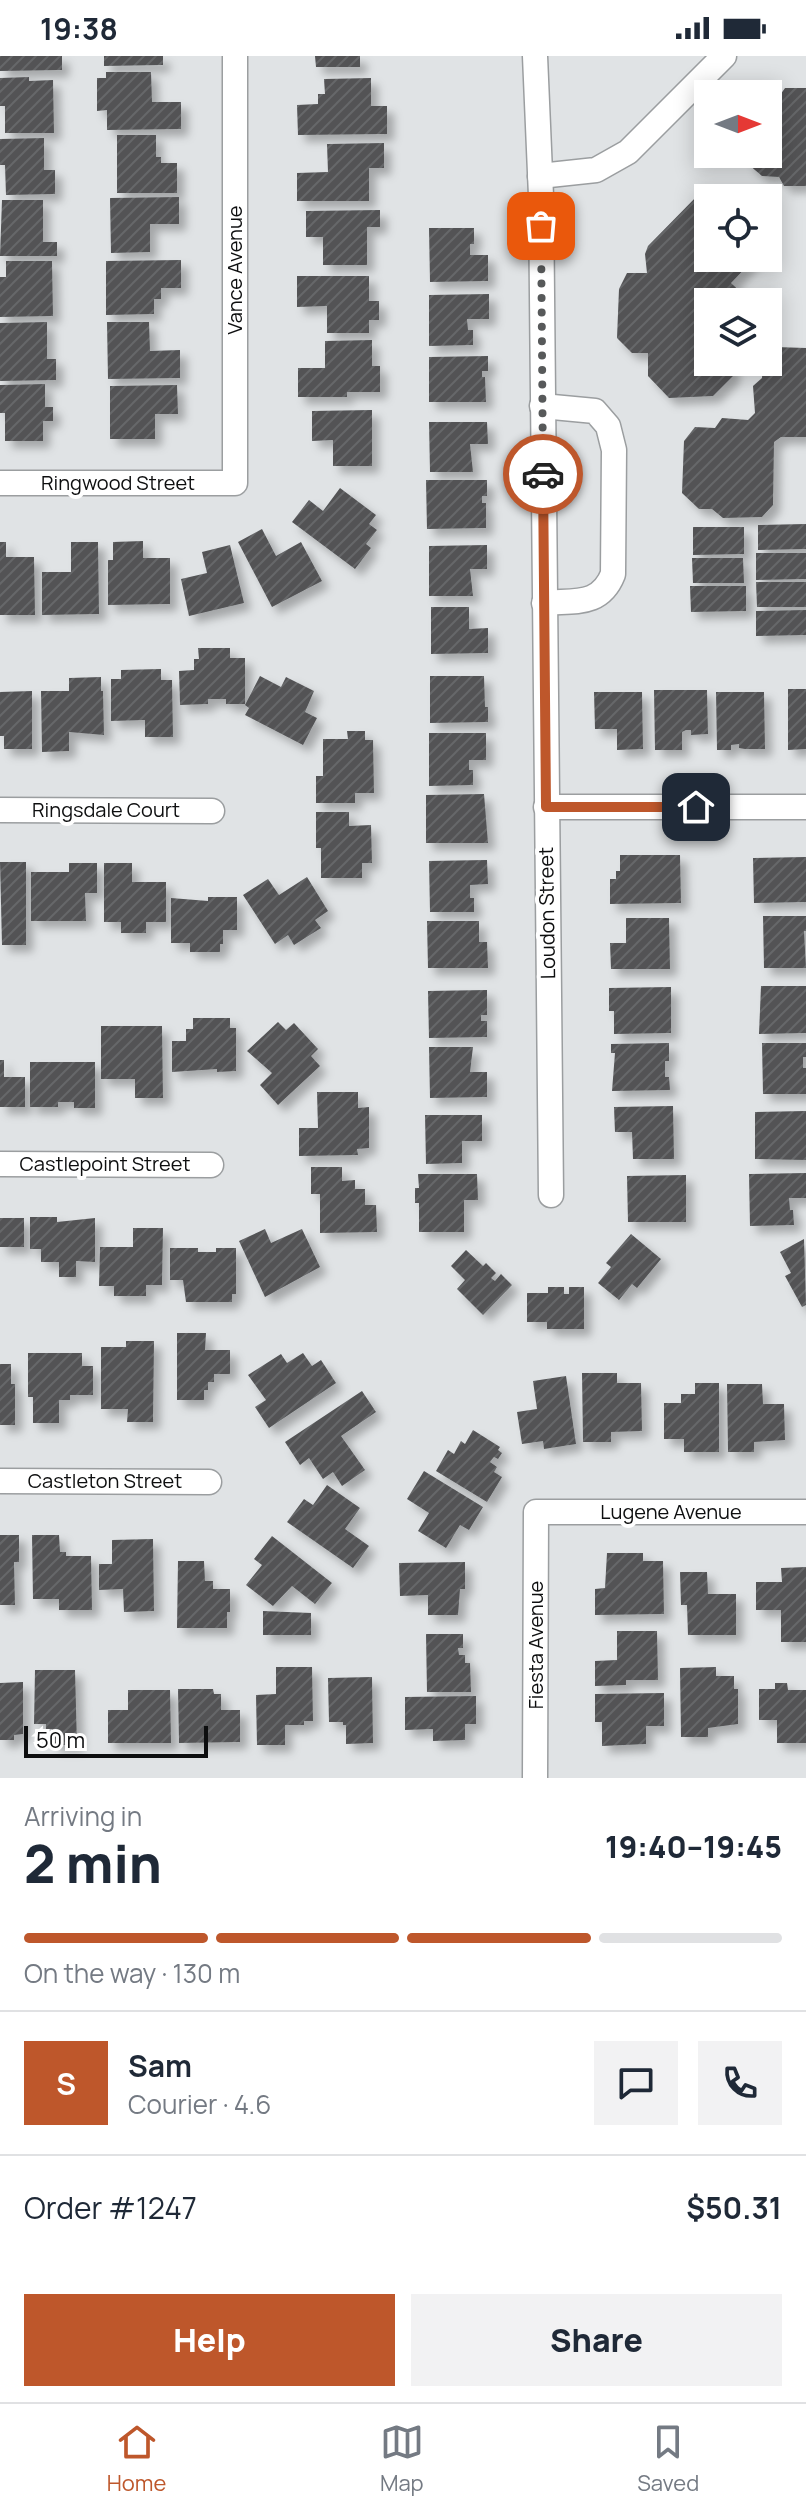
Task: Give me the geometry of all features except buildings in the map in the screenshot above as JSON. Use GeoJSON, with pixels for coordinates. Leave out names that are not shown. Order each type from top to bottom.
{"type":"FeatureCollection","features":[{"type":"Feature","properties":{"kind":"street","name":"Vance Avenue"},"geometry":{"type":"LineString","coordinates":[[235,56],[235,483]]}},
{"type":"Feature","properties":{"kind":"street","name":"Loudon Street"},"geometry":{"type":"LineString","coordinates":[[535,56],[540,176],[551,1195]]}},
{"type":"Feature","properties":{"kind":"street"},"geometry":{"type":"LineString","coordinates":[[540,176],[596,170],[628,152],[724,56]]}},
{"type":"Feature","properties":{"kind":"street"},"geometry":{"type":"LineString","coordinates":[[542,406],[595,411],[608,426],[614,450],[613,574],[607,589],[595,598],[544,603]]}},
{"type":"Feature","properties":{"kind":"street","name":"Ringwood Street"},"geometry":{"type":"LineString","coordinates":[[0,483],[235,483]]}},
{"type":"Feature","properties":{"kind":"street"},"geometry":{"type":"LineString","coordinates":[[546,807],[806,807]]}},
{"type":"Feature","properties":{"kind":"street","name":"Ringsdale Court"},"geometry":{"type":"LineString","coordinates":[[0,810],[212,811]]}},
{"type":"Feature","properties":{"kind":"street","name":"Castlepoint Street"},"geometry":{"type":"LineString","coordinates":[[0,1164],[211,1165]]}},
{"type":"Feature","properties":{"kind":"street","name":"Castleton Street"},"geometry":{"type":"LineString","coordinates":[[0,1481],[209,1482]]}},
{"type":"Feature","properties":{"kind":"street","name":"Lugene Avenue"},"geometry":{"type":"LineString","coordinates":[[536,1512],[806,1512]]}},
{"type":"Feature","properties":{"kind":"street","name":"Fiesta Avenue"},"geometry":{"type":"LineString","coordinates":[[535,1778],[536,1512]]}},
{"type":"Feature","properties":{"kind":"way so far"},"geometry":{"type":"LineString","coordinates":[[541,226],[543,474]]}},
{"type":"Feature","properties":{"kind":"route"},"geometry":{"type":"LineString","coordinates":[[543,474],[546,807],[696,807]]}}]}
